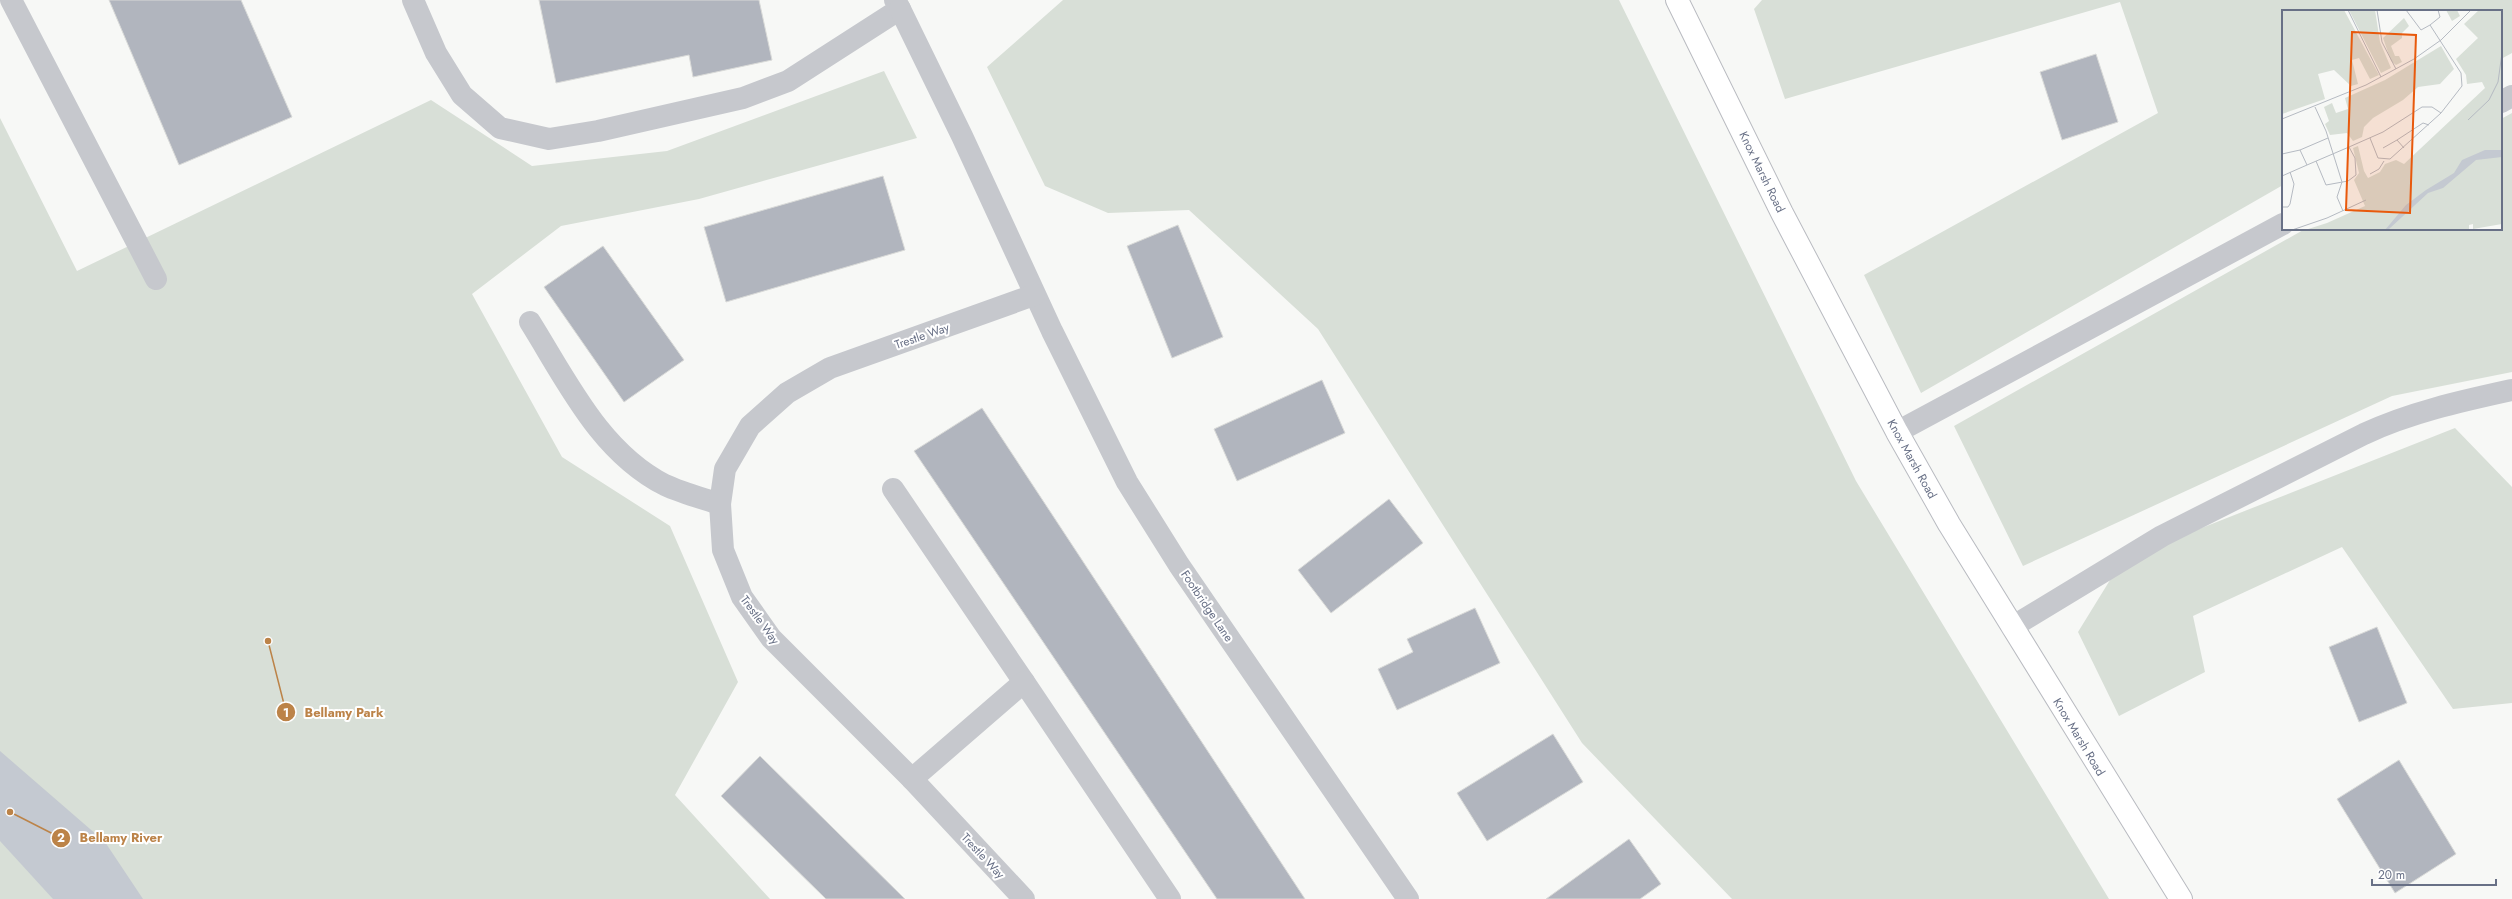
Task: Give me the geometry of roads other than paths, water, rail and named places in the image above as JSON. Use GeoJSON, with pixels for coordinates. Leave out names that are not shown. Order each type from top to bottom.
{"type":"FeatureCollection","features":[{"type":"Feature","properties":{"kind":"main road","name":"Knox Marsh Road"},"geometry":{"type":"LineString","coordinates":[[1677,0],[1782,213],[1897,432],[1949,524],[2181,899]]}},
{"type":"Feature","properties":{"kind":"street"},"geometry":{"type":"LineString","coordinates":[[12,0],[156,279]]}},
{"type":"Feature","properties":{"kind":"street"},"geometry":{"type":"LineString","coordinates":[[413,0],[436,53],[462,96],[500,128],[549,139],[598,131],[743,98],[788,81],[897,4]]}},
{"type":"Feature","properties":{"kind":"street","name":"Footbridge Lane"},"geometry":{"type":"LineString","coordinates":[[897,4],[962,136],[1034,295],[1127,482],[1179,565],[1408,899]]}},
{"type":"Feature","properties":{"kind":"street"},"geometry":{"type":"LineString","coordinates":[[2502,101],[2512,96]]}},
{"type":"Feature","properties":{"kind":"street"},"geometry":{"type":"LineString","coordinates":[[1897,432],[2282,225]]}},
{"type":"Feature","properties":{"kind":"street","name":"Trestle Way"},"geometry":{"type":"LineString","coordinates":[[1024,899],[912,779],[802,672],[771,638],[746,603],[723,550],[720,504],[725,469],[750,426],[787,393],[830,368],[1034,295]]}},
{"type":"Feature","properties":{"kind":"street"},"geometry":{"type":"LineString","coordinates":[[530,322],[586,411],[607,440],[630,462],[664,485],[720,504]]}},
{"type":"Feature","properties":{"kind":"street"},"geometry":{"type":"LineString","coordinates":[[2012,627],[2162,536],[2364,434],[2392,421],[2450,404],[2512,390]]}},
{"type":"Feature","properties":{"kind":"street"},"geometry":{"type":"LineString","coordinates":[[893,489],[1170,899]]}},
{"type":"Feature","properties":{"kind":"street"},"geometry":{"type":"LineString","coordinates":[[912,779],[1024,682]]}},
{"type":"Feature","properties":{"kind":"place","name":"Bellamy Park"},"geometry":{"type":"Point","coordinates":[268,641]}},
{"type":"Feature","properties":{"kind":"place","name":"Bellamy River"},"geometry":{"type":"Point","coordinates":[10,812]}}]}
